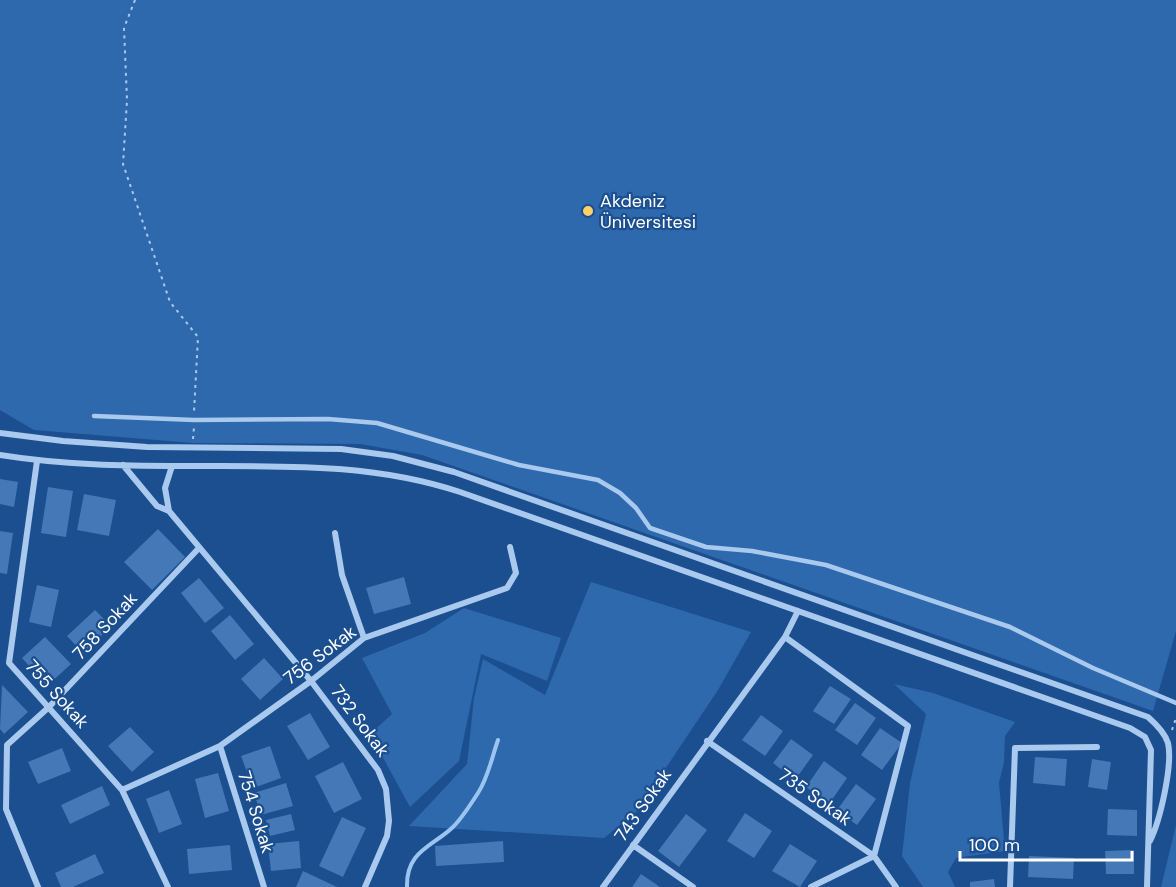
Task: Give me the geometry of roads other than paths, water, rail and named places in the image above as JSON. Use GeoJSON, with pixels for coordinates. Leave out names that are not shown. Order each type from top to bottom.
{"type":"FeatureCollection","features":[{"type":"Feature","properties":{"kind":"street"},"geometry":{"type":"LineString","coordinates":[[0,433],[85,443],[159,448],[341,449],[424,463],[1138,712],[1148,717],[1162,731],[1173,759],[1156,829],[1150,842]]}},
{"type":"Feature","properties":{"kind":"street"},"geometry":{"type":"LineString","coordinates":[[0,455],[37,461],[123,465],[330,466],[408,477],[460,492],[1138,732],[1145,737],[1151,750],[1147,887]]}},
{"type":"Feature","properties":{"kind":"street","name":"755 Sokak"},"geometry":{"type":"LineString","coordinates":[[37,461],[9,663],[122,790],[168,887]]}},
{"type":"Feature","properties":{"kind":"street","name":"732 Sokak"},"geometry":{"type":"LineString","coordinates":[[123,465],[158,506],[170,511],[311,681],[378,770],[386,789],[389,805],[387,836],[365,887]]}},
{"type":"Feature","properties":{"kind":"street"},"geometry":{"type":"LineString","coordinates":[[170,511],[165,488],[172,466]]}},
{"type":"Feature","properties":{"kind":"street"},"geometry":{"type":"LineString","coordinates":[[335,532],[342,575],[364,638]]}},
{"type":"Feature","properties":{"kind":"street","name":"756 Sokak"},"geometry":{"type":"LineString","coordinates":[[122,790],[220,746],[311,681],[364,638],[507,588],[516,573],[510,546]]}},
{"type":"Feature","properties":{"kind":"street","name":"758 Sokak"},"geometry":{"type":"LineString","coordinates":[[38,887],[3,809],[7,745],[49,707],[199,548]]}},
{"type":"Feature","properties":{"kind":"street","name":"743 Sokak"},"geometry":{"type":"LineString","coordinates":[[603,887],[707,741],[785,638],[798,611]]}},
{"type":"Feature","properties":{"kind":"street"},"geometry":{"type":"LineString","coordinates":[[785,638],[908,726],[873,856],[811,887]]}},
{"type":"Feature","properties":{"kind":"street","name":"735 Sokak"},"geometry":{"type":"LineString","coordinates":[[707,741],[873,856],[896,887]]}},
{"type":"Feature","properties":{"kind":"street","name":"754 Sokak"},"geometry":{"type":"LineString","coordinates":[[220,746],[264,887]]}},
{"type":"Feature","properties":{"kind":"street"},"geometry":{"type":"LineString","coordinates":[[1010,887],[1015,748],[1097,747]]}},
{"type":"Feature","properties":{"kind":"street"},"geometry":{"type":"LineString","coordinates":[[633,845],[693,887]]}},
{"type":"Feature","properties":{"kind":"lane"},"geometry":{"type":"LineString","coordinates":[[94,416],[377,423],[519,465],[598,480],[620,493],[636,507],[650,528],[706,547],[763,553],[826,565],[1010,627],[1093,668],[1176,703]]}},
{"type":"Feature","properties":{"kind":"waterway"},"geometry":{"type":"LineString","coordinates":[[407,887],[408,875],[416,857],[453,827],[478,793],[498,740]]}},
{"type":"Feature","properties":{"kind":"place","name":"Akdeniz Üniversitesi"},"geometry":{"type":"Point","coordinates":[588,211]}}]}
